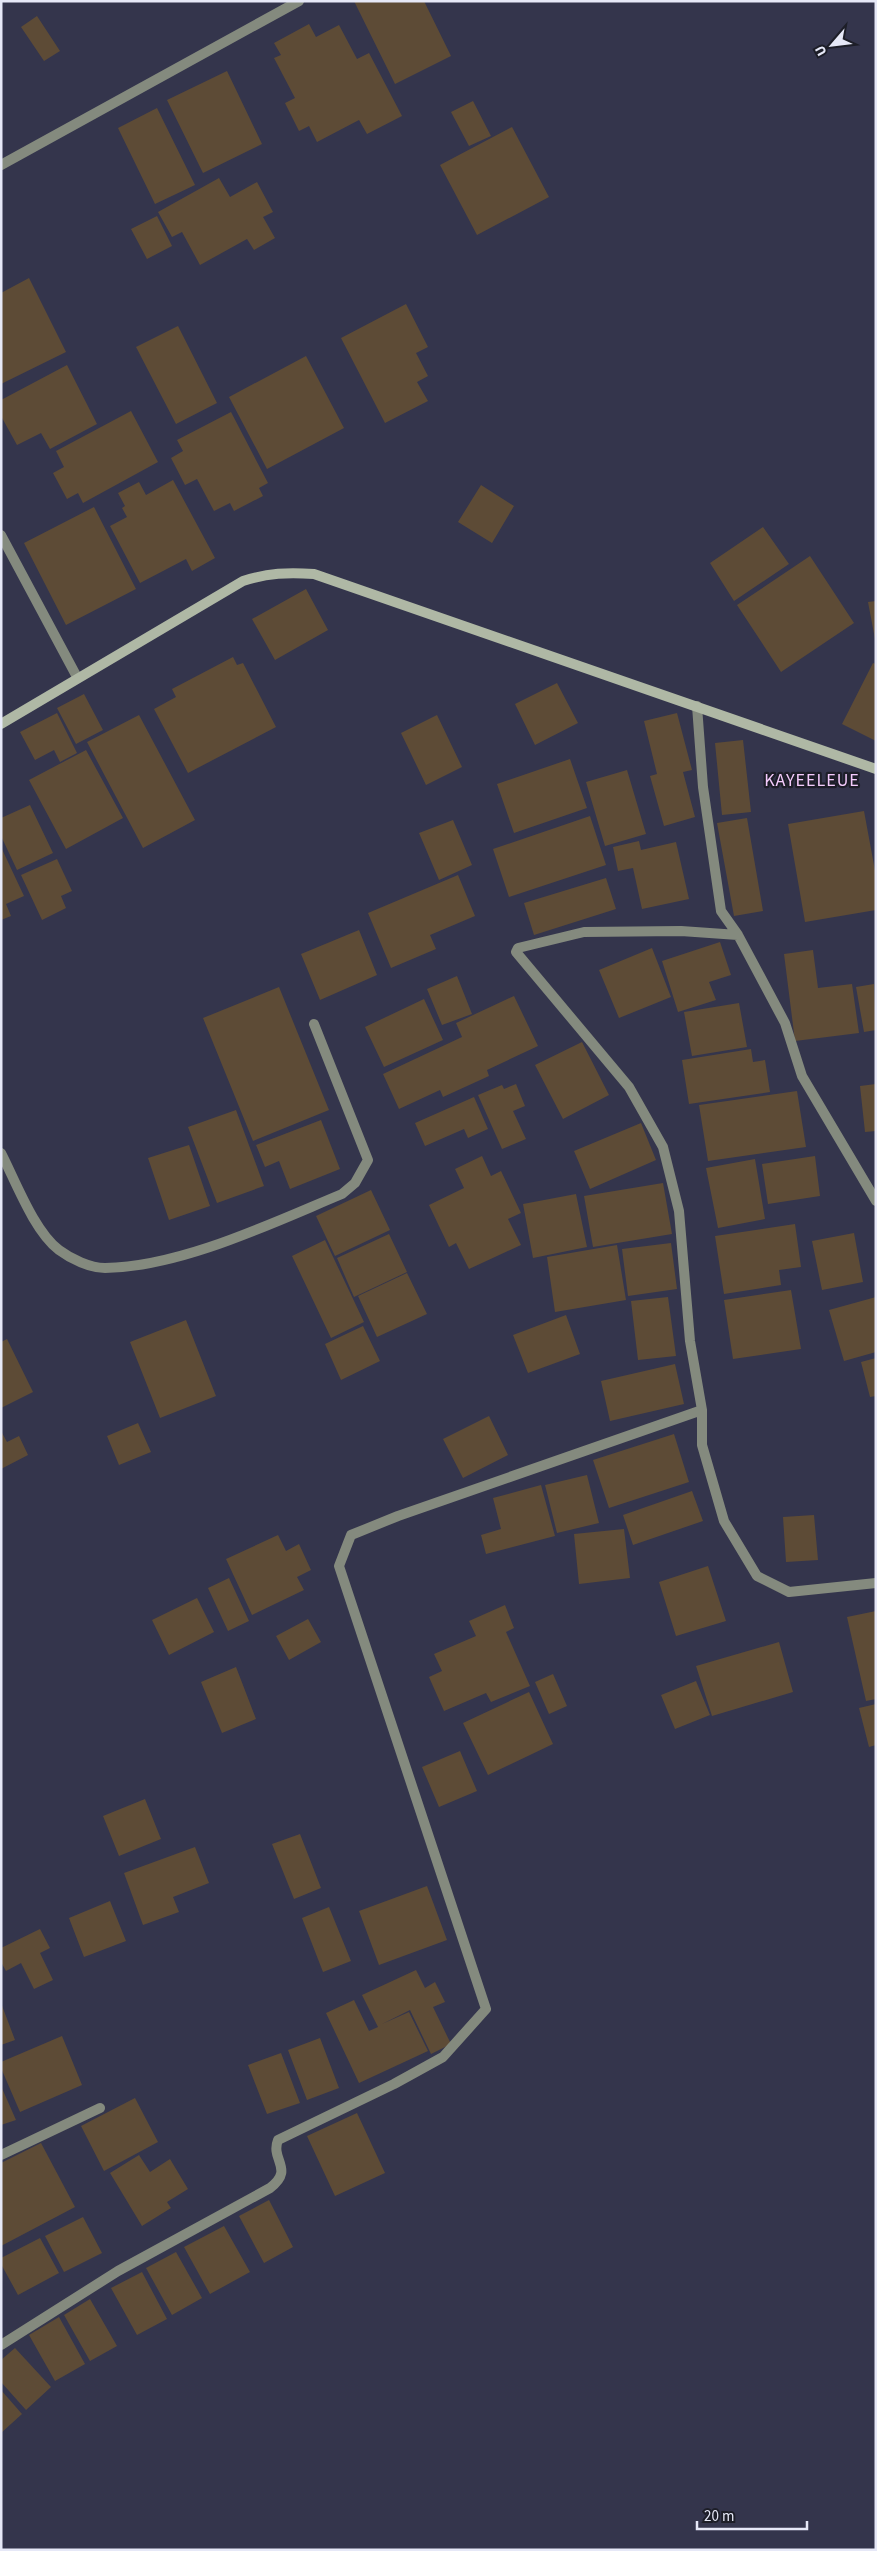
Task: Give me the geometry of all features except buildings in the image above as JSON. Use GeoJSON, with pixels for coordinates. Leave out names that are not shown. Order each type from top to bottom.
{"type":"FeatureCollection","features":[{"type":"Feature","properties":{"kind":"street"},"geometry":{"type":"LineString","coordinates":[[1,165],[299,1]]}},
{"type":"Feature","properties":{"kind":"street"},"geometry":{"type":"LineString","coordinates":[[1,535],[77,677]]}},
{"type":"Feature","properties":{"kind":"street"},"geometry":{"type":"LineString","coordinates":[[1,724],[77,677],[243,581],[268,573],[290,572],[314,574],[876,769]]}},
{"type":"Feature","properties":{"kind":"street"},"geometry":{"type":"LineString","coordinates":[[697,706],[702,787],[721,911],[738,935],[785,1023],[802,1076],[876,1201]]}},
{"type":"Feature","properties":{"kind":"street"},"geometry":{"type":"LineString","coordinates":[[738,935],[681,931],[584,932],[516,949],[517,954],[628,1088],[663,1147],[679,1211],[690,1341],[702,1410],[702,1445],[724,1521],[757,1576],[789,1592],[876,1583]]}},
{"type":"Feature","properties":{"kind":"street"},"geometry":{"type":"LineString","coordinates":[[1,1153],[44,1235],[60,1250],[90,1266],[104,1268],[147,1263],[228,1241],[342,1194],[355,1183],[368,1160],[314,1024]]}},
{"type":"Feature","properties":{"kind":"street"},"geometry":{"type":"LineString","coordinates":[[1,2345],[110,2276],[270,2188],[277,2182],[282,2173],[275,2147],[278,2140],[394,2084],[443,2057],[486,2009],[339,1566],[351,1535],[398,1516],[702,1410]]}},
{"type":"Feature","properties":{"kind":"street"},"geometry":{"type":"LineString","coordinates":[[1,2155],[100,2108]]}},
{"type":"Feature","properties":{"kind":"district","name":"KAYEELEUE"},"geometry":{"type":"Point","coordinates":[812,780]}}]}
